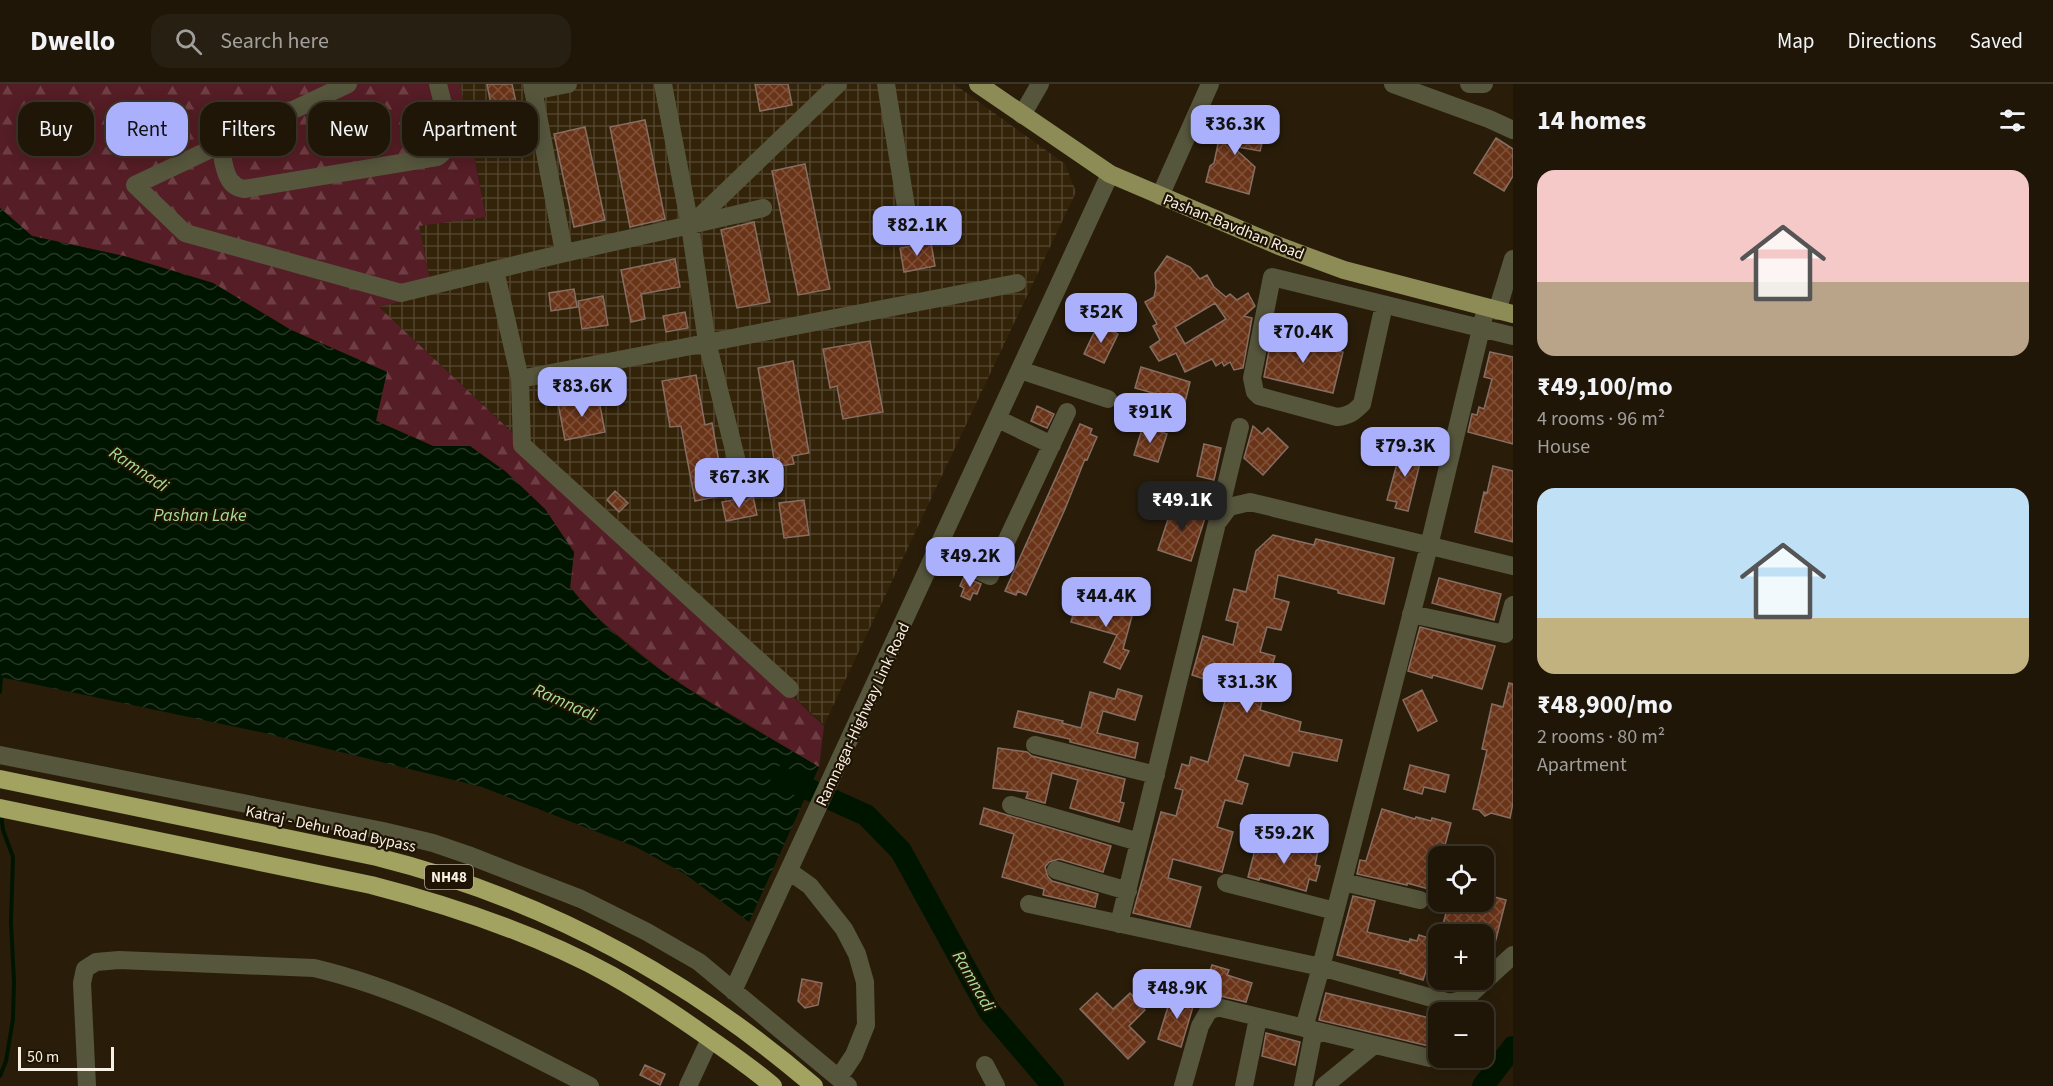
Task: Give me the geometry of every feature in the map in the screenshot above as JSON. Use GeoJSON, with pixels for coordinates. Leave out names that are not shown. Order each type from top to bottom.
{"type":"FeatureCollection","features":[{"type":"Feature","properties":{"kind":"highway","name":"Katraj - Dehu Road Bypass"},"geometry":{"type":"LineString","coordinates":[[0,779],[377,857],[460,881],[544,913],[623,951],[738,1026],[786,1061],[814,1086]]}},
{"type":"Feature","properties":{"kind":"highway","name":"NH48"},"geometry":{"type":"LineString","coordinates":[[0,808],[418,897],[534,938],[610,975],[671,1012],[773,1086]]}},
{"type":"Feature","properties":{"kind":"main road","name":"Pashan-Bavdhan Road"},"geometry":{"type":"LineString","coordinates":[[978,84],[1110,174],[1160,196],[1279,246],[1344,270],[1499,311]]}},
{"type":"Feature","properties":{"kind":"street"},"geometry":{"type":"LineString","coordinates":[[296,109],[348,84]]}},
{"type":"Feature","properties":{"kind":"street"},"geometry":{"type":"LineString","coordinates":[[223,156],[228,179],[237,188],[244,189],[437,157],[447,149],[448,140],[438,84]]}},
{"type":"Feature","properties":{"kind":"street"},"geometry":{"type":"LineString","coordinates":[[564,252],[532,87],[568,84]]}},
{"type":"Feature","properties":{"kind":"street"},"geometry":{"type":"LineString","coordinates":[[663,84],[690,226],[707,342],[744,490]]}},
{"type":"Feature","properties":{"kind":"street"},"geometry":{"type":"LineString","coordinates":[[690,226],[838,84]]}},
{"type":"Feature","properties":{"kind":"street"},"geometry":{"type":"LineString","coordinates":[[886,84],[909,225]]}},
{"type":"Feature","properties":{"kind":"street"},"geometry":{"type":"LineString","coordinates":[[1022,115],[1040,84]]}},
{"type":"Feature","properties":{"kind":"street"},"geometry":{"type":"LineString","coordinates":[[1160,196],[1210,84]]}},
{"type":"Feature","properties":{"kind":"street"},"geometry":{"type":"LineString","coordinates":[[1470,84],[1484,84]]}},
{"type":"Feature","properties":{"kind":"street"},"geometry":{"type":"LineString","coordinates":[[1401,85],[1513,130]]}},
{"type":"Feature","properties":{"kind":"street"},"geometry":{"type":"LineString","coordinates":[[200,154],[135,185],[185,233],[401,293],[564,252],[690,226],[763,208]]}},
{"type":"Feature","properties":{"kind":"street","name":"Ramnagar-Highway Link Road"},"geometry":{"type":"LineString","coordinates":[[733,991],[1110,174]]}},
{"type":"Feature","properties":{"kind":"street"},"geometry":{"type":"LineString","coordinates":[[1303,1086],[1309,1029],[1321,967],[1429,546],[1481,328],[1499,311],[1513,259]]}},
{"type":"Feature","properties":{"kind":"street"},"geometry":{"type":"LineString","coordinates":[[495,270],[520,379],[522,445],[790,689]]}},
{"type":"Feature","properties":{"kind":"street"},"geometry":{"type":"LineString","coordinates":[[1384,305],[1362,404],[1355,411],[1347,416],[1337,417],[1259,396],[1255,392],[1252,378],[1272,277],[1513,336]]}},
{"type":"Feature","properties":{"kind":"street"},"geometry":{"type":"LineString","coordinates":[[520,379],[1017,283]]}},
{"type":"Feature","properties":{"kind":"street"},"geometry":{"type":"LineString","coordinates":[[1020,370],[1108,399]]}},
{"type":"Feature","properties":{"kind":"street"},"geometry":{"type":"LineString","coordinates":[[937,552],[990,576],[1067,412]]}},
{"type":"Feature","properties":{"kind":"street"},"geometry":{"type":"LineString","coordinates":[[998,419],[1052,444]]}},
{"type":"Feature","properties":{"kind":"street"},"geometry":{"type":"LineString","coordinates":[[1119,924],[1240,427]]}},
{"type":"Feature","properties":{"kind":"street"},"geometry":{"type":"LineString","coordinates":[[1217,523],[1229,507],[1250,502],[1513,566]]}},
{"type":"Feature","properties":{"kind":"street"},"geometry":{"type":"LineString","coordinates":[[1411,614],[1505,634],[1513,604]]}},
{"type":"Feature","properties":{"kind":"street"},"geometry":{"type":"LineString","coordinates":[[1035,745],[1156,776]]}},
{"type":"Feature","properties":{"kind":"street"},"geometry":{"type":"LineString","coordinates":[[0,755],[383,831],[433,843],[581,899],[647,932],[699,962],[846,1078],[866,1025],[865,982],[860,963],[844,929],[810,886],[789,871]]}},
{"type":"Feature","properties":{"kind":"street"},"geometry":{"type":"LineString","coordinates":[[1011,805],[1139,842]]}},
{"type":"Feature","properties":{"kind":"street"},"geometry":{"type":"LineString","coordinates":[[1056,870],[1128,891]]}},
{"type":"Feature","properties":{"kind":"street"},"geometry":{"type":"LineString","coordinates":[[1343,882],[1420,900]]}},
{"type":"Feature","properties":{"kind":"street"},"geometry":{"type":"LineString","coordinates":[[1226,884],[1335,911]]}},
{"type":"Feature","properties":{"kind":"street"},"geometry":{"type":"LineString","coordinates":[[1029,904],[1321,967],[1450,1003],[1465,999],[1513,955]]}},
{"type":"Feature","properties":{"kind":"street"},"geometry":{"type":"LineString","coordinates":[[87,1086],[82,982],[85,969],[96,962],[119,960],[315,968],[339,974],[456,1018],[590,1086]]}},
{"type":"Feature","properties":{"kind":"street"},"geometry":{"type":"LineString","coordinates":[[1183,1086],[1200,1026],[1208,1012],[1217,1007],[1428,1058]]}},
{"type":"Feature","properties":{"kind":"street"},"geometry":{"type":"LineString","coordinates":[[1244,1086],[1258,1018]]}},
{"type":"Feature","properties":{"kind":"street"},"geometry":{"type":"LineString","coordinates":[[688,1086],[710,1039]]}},
{"type":"Feature","properties":{"kind":"street"},"geometry":{"type":"LineString","coordinates":[[1324,1086],[1374,1045]]}},
{"type":"Feature","properties":{"kind":"street"},"geometry":{"type":"LineString","coordinates":[[985,1065],[996,1086]]}},
{"type":"Feature","properties":{"kind":"shaded area"},"geometry":{"type":"Polygon","coordinates":[[[460,84],[954,84],[1065,164],[1076,192],[824,725],[378,306],[433,294],[418,226],[486,216],[474,156],[538,156],[538,102],[464,102],[460,84]]]}},
{"type":"Feature","properties":{"kind":"green space"},"geometry":{"type":"Polygon","coordinates":[[[0,84],[460,84],[464,102],[402,102],[402,156],[474,156],[486,217],[419,226],[433,294],[379,307],[824,726],[819,767],[672,679],[593,615],[570,587],[574,552],[470,446],[433,446],[375,420],[387,372],[291,330],[213,283],[124,256],[32,236],[0,208],[0,84]]]}},
{"type":"Feature","properties":{"kind":"water","name":"Pashan Lake"},"geometry":{"type":"Polygon","coordinates":[[[0,208],[32,236],[124,256],[213,283],[291,330],[387,372],[376,421],[433,446],[470,446],[505,471],[545,509],[574,552],[570,587],[596,616],[624,642],[686,688],[819,767],[749,922],[685,874],[636,847],[482,787],[260,732],[0,677],[0,208]]]}},
{"type":"Feature","properties":{"kind":"building"},"geometry":{"type":"Polygon","coordinates":[[[487,84],[512,84],[516,102],[490,102],[487,84]]]}},
{"type":"Feature","properties":{"kind":"building"},"geometry":{"type":"Polygon","coordinates":[[[755,84],[788,84],[792,105],[760,111],[755,84]]]}},
{"type":"Feature","properties":{"kind":"building"},"geometry":{"type":"Polygon","coordinates":[[[645,120],[665,219],[630,227],[610,127],[645,120]]]}},
{"type":"Feature","properties":{"kind":"building"},"geometry":{"type":"Polygon","coordinates":[[[1221,120],[1231,120],[1249,129],[1252,121],[1260,125],[1263,130],[1264,136],[1260,151],[1232,146],[1255,167],[1249,194],[1206,182],[1210,166],[1214,163],[1221,120]]]}},
{"type":"Feature","properties":{"kind":"building"},"geometry":{"type":"Polygon","coordinates":[[[585,127],[605,220],[574,227],[554,134],[585,127]]]}},
{"type":"Feature","properties":{"kind":"building"},"geometry":{"type":"Polygon","coordinates":[[[1496,138],[1513,149],[1513,176],[1504,191],[1474,173],[1496,138]]]}},
{"type":"Feature","properties":{"kind":"building"},"geometry":{"type":"Polygon","coordinates":[[[805,164],[830,289],[798,295],[772,171],[805,164]]]}},
{"type":"Feature","properties":{"kind":"building"},"geometry":{"type":"Polygon","coordinates":[[[754,222],[770,302],[737,308],[721,230],[754,222]]]}},
{"type":"Feature","properties":{"kind":"building"},"geometry":{"type":"Polygon","coordinates":[[[931,243],[935,266],[904,272],[900,248],[931,243]]]}},
{"type":"Feature","properties":{"kind":"building"},"geometry":{"type":"Polygon","coordinates":[[[1167,256],[1190,267],[1200,279],[1207,275],[1214,287],[1226,297],[1230,294],[1237,300],[1248,293],[1255,306],[1244,316],[1252,318],[1243,368],[1234,370],[1230,362],[1224,366],[1222,362],[1216,366],[1212,359],[1185,372],[1176,353],[1159,361],[1150,347],[1160,340],[1153,326],[1157,324],[1145,302],[1154,297],[1155,273],[1167,256]],[[1215,303],[1175,327],[1185,344],[1226,319],[1215,303]]]}},
{"type":"Feature","properties":{"kind":"building"},"geometry":{"type":"Polygon","coordinates":[[[675,259],[680,287],[641,294],[645,319],[631,322],[621,270],[675,259]]]}},
{"type":"Feature","properties":{"kind":"building"},"geometry":{"type":"Polygon","coordinates":[[[574,289],[577,307],[551,311],[549,293],[574,289]]]}},
{"type":"Feature","properties":{"kind":"building"},"geometry":{"type":"Polygon","coordinates":[[[603,296],[608,325],[582,329],[578,301],[603,296]]]}},
{"type":"Feature","properties":{"kind":"building"},"geometry":{"type":"Polygon","coordinates":[[[685,312],[688,328],[666,332],[663,316],[685,312]]]}},
{"type":"Feature","properties":{"kind":"building"},"geometry":{"type":"Polygon","coordinates":[[[1098,324],[1118,334],[1104,363],[1084,354],[1098,324]]]}},
{"type":"Feature","properties":{"kind":"building"},"geometry":{"type":"Polygon","coordinates":[[[1272,335],[1343,352],[1333,393],[1264,377],[1272,335]]]}},
{"type":"Feature","properties":{"kind":"building"},"geometry":{"type":"Polygon","coordinates":[[[870,341],[883,412],[843,419],[837,386],[830,388],[823,349],[870,341]]]}},
{"type":"Feature","properties":{"kind":"building"},"geometry":{"type":"Polygon","coordinates":[[[1490,352],[1513,357],[1513,444],[1468,432],[1472,414],[1477,415],[1479,407],[1484,409],[1492,379],[1484,377],[1490,352]]]}},
{"type":"Feature","properties":{"kind":"building"},"geometry":{"type":"Polygon","coordinates":[[[793,361],[809,453],[792,456],[794,464],[780,466],[779,458],[774,459],[758,368],[793,361]]]}},
{"type":"Feature","properties":{"kind":"building"},"geometry":{"type":"Polygon","coordinates":[[[1141,367],[1190,382],[1185,402],[1135,388],[1141,367]]]}},
{"type":"Feature","properties":{"kind":"building"},"geometry":{"type":"Polygon","coordinates":[[[696,375],[705,425],[712,423],[725,495],[695,501],[681,426],[670,427],[662,381],[696,375]]]}},
{"type":"Feature","properties":{"kind":"building"},"geometry":{"type":"Polygon","coordinates":[[[598,395],[605,432],[565,440],[558,403],[598,395]]]}},
{"type":"Feature","properties":{"kind":"building"},"geometry":{"type":"Polygon","coordinates":[[[1037,406],[1054,414],[1047,428],[1031,421],[1037,406]]]}},
{"type":"Feature","properties":{"kind":"building"},"geometry":{"type":"Polygon","coordinates":[[[1080,424],[1092,429],[1090,434],[1097,437],[1087,460],[1085,459],[1065,509],[1026,595],[1018,591],[1016,595],[1005,591],[1080,424]]]}},
{"type":"Feature","properties":{"kind":"building"},"geometry":{"type":"Polygon","coordinates":[[[1143,426],[1167,434],[1158,462],[1134,455],[1143,426]]]}},
{"type":"Feature","properties":{"kind":"building"},"geometry":{"type":"Polygon","coordinates":[[[1253,426],[1262,434],[1268,428],[1288,447],[1263,475],[1244,458],[1253,426]]]}},
{"type":"Feature","properties":{"kind":"building"},"geometry":{"type":"Polygon","coordinates":[[[1204,444],[1221,448],[1214,480],[1197,476],[1204,444]]]}},
{"type":"Feature","properties":{"kind":"building"},"geometry":{"type":"Polygon","coordinates":[[[1402,446],[1423,451],[1408,511],[1395,508],[1397,502],[1387,500],[1402,446]]]}},
{"type":"Feature","properties":{"kind":"building"},"geometry":{"type":"Polygon","coordinates":[[[1493,466],[1513,471],[1513,542],[1475,532],[1484,492],[1487,493],[1493,466]]]}},
{"type":"Feature","properties":{"kind":"building"},"geometry":{"type":"Polygon","coordinates":[[[615,491],[628,503],[619,512],[607,500],[615,491]]]}},
{"type":"Feature","properties":{"kind":"building"},"geometry":{"type":"Polygon","coordinates":[[[753,496],[757,515],[726,521],[722,502],[738,499],[746,501],[753,496]]]}},
{"type":"Feature","properties":{"kind":"building"},"geometry":{"type":"Polygon","coordinates":[[[804,500],[809,535],[784,538],[779,503],[804,500]]]}},
{"type":"Feature","properties":{"kind":"building"},"geometry":{"type":"Polygon","coordinates":[[[1173,504],[1206,515],[1191,561],[1158,550],[1173,504]]]}},
{"type":"Feature","properties":{"kind":"building"},"geometry":{"type":"Polygon","coordinates":[[[1273,535],[1314,545],[1316,539],[1394,558],[1384,604],[1278,575],[1274,598],[1289,602],[1281,630],[1267,627],[1260,652],[1275,656],[1270,666],[1260,710],[1301,722],[1299,731],[1342,740],[1337,761],[1293,752],[1289,766],[1244,755],[1236,780],[1248,784],[1242,804],[1225,800],[1217,827],[1233,832],[1222,872],[1173,859],[1168,878],[1201,887],[1190,927],[1133,913],[1161,812],[1176,816],[1183,790],[1175,788],[1182,764],[1189,766],[1191,757],[1208,762],[1229,687],[1192,675],[1203,636],[1233,645],[1238,623],[1226,620],[1234,589],[1246,592],[1256,551],[1273,535]]]}},
{"type":"Feature","properties":{"kind":"building"},"geometry":{"type":"Polygon","coordinates":[[[964,577],[981,584],[977,594],[973,593],[970,600],[961,596],[964,588],[960,586],[964,577]]]}},
{"type":"Feature","properties":{"kind":"building"},"geometry":{"type":"Polygon","coordinates":[[[1439,578],[1501,594],[1494,620],[1432,603],[1439,578]]]}},
{"type":"Feature","properties":{"kind":"building"},"geometry":{"type":"Polygon","coordinates":[[[1077,601],[1132,616],[1123,649],[1129,651],[1120,669],[1104,662],[1117,635],[1071,622],[1077,601]]]}},
{"type":"Feature","properties":{"kind":"building"},"geometry":{"type":"Polygon","coordinates":[[[1420,627],[1495,646],[1482,689],[1433,675],[1432,678],[1408,671],[1420,627]]]}},
{"type":"Feature","properties":{"kind":"building"},"geometry":{"type":"Polygon","coordinates":[[[1509,683],[1513,684],[1513,803],[1510,818],[1491,813],[1485,816],[1479,810],[1473,809],[1487,750],[1482,749],[1492,704],[1503,707],[1509,683]]]}},
{"type":"Feature","properties":{"kind":"building"},"geometry":{"type":"Polygon","coordinates":[[[1118,689],[1142,696],[1135,720],[1103,711],[1097,733],[1138,743],[1135,758],[1070,742],[1070,739],[1014,727],[1018,711],[1063,721],[1062,723],[1081,728],[1090,692],[1115,699],[1118,689]]]}},
{"type":"Feature","properties":{"kind":"building"},"geometry":{"type":"Polygon","coordinates":[[[1422,690],[1437,721],[1418,731],[1403,700],[1422,690]]]}},
{"type":"Feature","properties":{"kind":"building"},"geometry":{"type":"Polygon","coordinates":[[[998,748],[1027,752],[1032,756],[1125,779],[1120,802],[1124,803],[1119,822],[1070,808],[1078,780],[1052,773],[1045,803],[1026,798],[1028,792],[993,788],[998,748]]]}},
{"type":"Feature","properties":{"kind":"building"},"geometry":{"type":"Polygon","coordinates":[[[1410,765],[1449,775],[1445,792],[1424,787],[1422,794],[1404,789],[1410,765]]]}},
{"type":"Feature","properties":{"kind":"building"},"geometry":{"type":"Polygon","coordinates":[[[984,808],[1111,846],[1103,872],[1059,859],[1049,862],[1045,867],[1052,881],[1098,894],[1095,907],[1043,895],[1044,889],[1002,877],[1014,834],[980,824],[984,808]]]}},
{"type":"Feature","properties":{"kind":"building"},"geometry":{"type":"Polygon","coordinates":[[[1382,809],[1415,819],[1416,817],[1431,821],[1432,818],[1451,823],[1445,846],[1428,846],[1428,889],[1357,874],[1360,860],[1366,861],[1382,809]]]}},
{"type":"Feature","properties":{"kind":"building"},"geometry":{"type":"Polygon","coordinates":[[[1258,838],[1306,851],[1307,848],[1318,851],[1315,865],[1320,866],[1316,881],[1309,879],[1306,891],[1260,878],[1259,880],[1248,877],[1258,838]]]}},
{"type":"Feature","properties":{"kind":"building"},"geometry":{"type":"Polygon","coordinates":[[[1353,896],[1375,901],[1367,932],[1409,942],[1410,939],[1417,941],[1419,935],[1428,938],[1428,973],[1426,971],[1423,980],[1400,973],[1401,971],[1337,955],[1353,896]]]}},
{"type":"Feature","properties":{"kind":"building"},"geometry":{"type":"Polygon","coordinates":[[[1494,897],[1506,900],[1495,943],[1494,924],[1443,924],[1446,912],[1494,912],[1494,897]]]}},
{"type":"Feature","properties":{"kind":"building"},"geometry":{"type":"Polygon","coordinates":[[[1212,965],[1229,970],[1227,975],[1252,983],[1246,1002],[1220,996],[1207,1000],[1201,998],[1212,965]]]}},
{"type":"Feature","properties":{"kind":"building"},"geometry":{"type":"Polygon","coordinates":[[[802,979],[822,983],[818,1005],[805,1008],[798,1001],[802,979]]]}},
{"type":"Feature","properties":{"kind":"building"},"geometry":{"type":"Polygon","coordinates":[[[1097,993],[1113,1009],[1130,993],[1145,1010],[1129,1026],[1145,1042],[1128,1059],[1080,1009],[1097,993]]]}},
{"type":"Feature","properties":{"kind":"building"},"geometry":{"type":"Polygon","coordinates":[[[1326,993],[1428,1018],[1428,1046],[1319,1020],[1326,993]]]}},
{"type":"Feature","properties":{"kind":"building"},"geometry":{"type":"Polygon","coordinates":[[[1172,994],[1195,1000],[1181,1047],[1158,1039],[1172,994]]]}},
{"type":"Feature","properties":{"kind":"building"},"geometry":{"type":"Polygon","coordinates":[[[1266,1033],[1300,1042],[1295,1065],[1262,1056],[1266,1033]]]}},
{"type":"Feature","properties":{"kind":"building"},"geometry":{"type":"Polygon","coordinates":[[[645,1065],[665,1074],[660,1085],[640,1075],[645,1065]]]}},
{"type":"Feature","properties":{"kind":"waterway"},"geometry":{"type":"LineString","coordinates":[[0,692],[1,677]]}},
{"type":"Feature","properties":{"kind":"waterway","name":"Ramnadi"},"geometry":{"type":"LineString","coordinates":[[781,777],[866,815],[901,851],[989,1011],[1053,1086]]}},
{"type":"Feature","properties":{"kind":"waterway"},"geometry":{"type":"LineString","coordinates":[[0,1076],[6,1061],[13,1019],[14,981],[11,922],[13,857],[3,830],[1,813]]}},
{"type":"Feature","properties":{"kind":"waterway","name":"Ramnadi"},"geometry":{"type":"LineString","coordinates":[[1483,1086],[1513,1047]]}}]}
